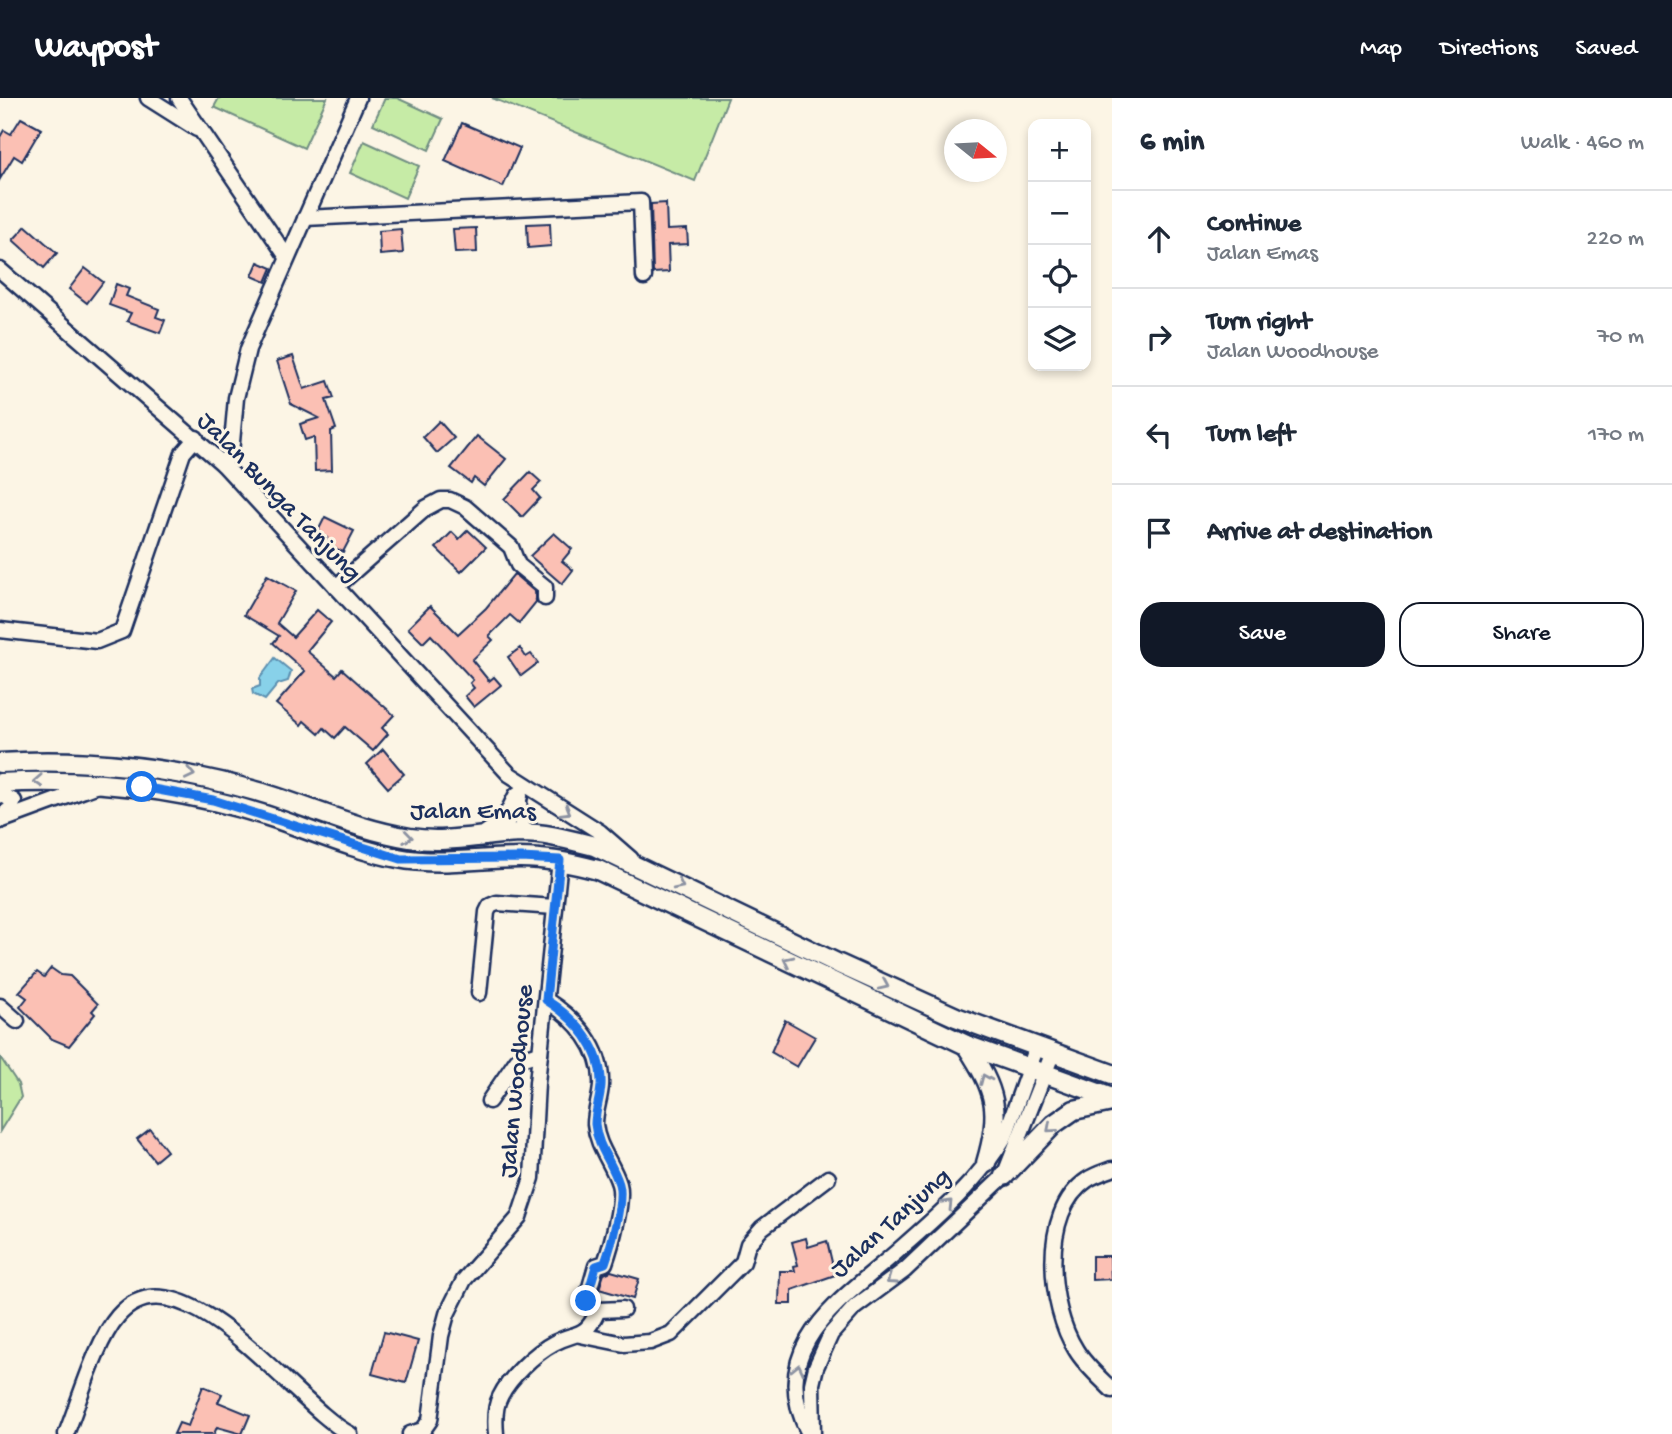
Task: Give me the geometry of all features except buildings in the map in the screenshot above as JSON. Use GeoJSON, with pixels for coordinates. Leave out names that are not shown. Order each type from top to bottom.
{"type":"FeatureCollection","features":[{"type":"Feature","properties":{"kind":"main road","name":"Jalan Emas"},"geometry":{"type":"LineString","coordinates":[[0,763],[41,760],[103,762],[164,769],[264,794],[389,834],[439,841],[523,833],[556,836],[594,846],[956,1017],[1112,1074]]}},
{"type":"Feature","properties":{"kind":"main road","name":"Jalan Emas"},"geometry":{"type":"LineString","coordinates":[[0,783],[47,780],[103,783],[213,800],[401,859],[560,860],[598,870],[966,1045],[1112,1100]]}},
{"type":"Feature","properties":{"kind":"main road"},"geometry":{"type":"LineString","coordinates":[[484,836],[505,822],[518,796]]}},
{"type":"Feature","properties":{"kind":"main road"},"geometry":{"type":"LineString","coordinates":[[523,833],[525,842],[534,851],[560,860]]}},
{"type":"Feature","properties":{"kind":"main road"},"geometry":{"type":"LineString","coordinates":[[966,1045],[986,1077],[997,1113],[986,1163]]}},
{"type":"Feature","properties":{"kind":"main road"},"geometry":{"type":"LineString","coordinates":[[1004,1176],[1064,1117],[1074,1111],[1112,1100]]}},
{"type":"Feature","properties":{"kind":"street"},"geometry":{"type":"LineString","coordinates":[[148,98],[171,116],[198,129]]}},
{"type":"Feature","properties":{"kind":"street"},"geometry":{"type":"LineString","coordinates":[[179,98],[287,257]]}},
{"type":"Feature","properties":{"kind":"street"},"geometry":{"type":"LineString","coordinates":[[223,464],[231,453],[236,398],[248,349],[358,98]]}},
{"type":"Feature","properties":{"kind":"street"},"geometry":{"type":"LineString","coordinates":[[305,218],[641,202],[644,277]]}},
{"type":"Feature","properties":{"kind":"street","name":"Jalan Bunga Tanjung"},"geometry":{"type":"LineString","coordinates":[[0,270],[223,464],[509,774]]}},
{"type":"Feature","properties":{"kind":"street"},"geometry":{"type":"LineString","coordinates":[[0,631],[97,640],[122,631],[183,453],[196,438]]}},
{"type":"Feature","properties":{"kind":"street"},"geometry":{"type":"LineString","coordinates":[[336,587],[426,508],[441,500],[450,500],[465,508],[511,547],[518,565],[545,587],[545,598]]}},
{"type":"Feature","properties":{"kind":"street"},"geometry":{"type":"LineString","coordinates":[[509,774],[518,796],[523,833]]}},
{"type":"Feature","properties":{"kind":"street"},"geometry":{"type":"LineString","coordinates":[[509,774],[600,832],[636,864]]}},
{"type":"Feature","properties":{"kind":"street"},"geometry":{"type":"LineString","coordinates":[[0,819],[103,783]]}},
{"type":"Feature","properties":{"kind":"street"},"geometry":{"type":"LineString","coordinates":[[0,794],[15,801],[0,819]]}},
{"type":"Feature","properties":{"kind":"street","name":"Jalan Woodhouse"},"geometry":{"type":"LineString","coordinates":[[419,1433],[430,1420],[441,1336],[454,1296],[519,1217],[533,1178],[540,1053],[560,860]]}},
{"type":"Feature","properties":{"kind":"street"},"geometry":{"type":"LineString","coordinates":[[479,993],[486,912],[490,906],[497,903],[555,907]]}},
{"type":"Feature","properties":{"kind":"street"},"geometry":{"type":"LineString","coordinates":[[546,1000],[570,1016],[587,1038],[600,1063],[601,1085],[595,1123],[599,1145],[620,1186],[612,1242],[605,1263],[596,1266],[586,1301],[598,1310],[624,1310]]}},
{"type":"Feature","properties":{"kind":"street"},"geometry":{"type":"LineString","coordinates":[[0,1006],[18,1021]]}},
{"type":"Feature","properties":{"kind":"street","name":"Jalan Tanjung"},"geometry":{"type":"LineString","coordinates":[[811,1434],[812,1384],[816,1367],[831,1334],[855,1307],[915,1262],[1004,1176],[1045,1049]]}},
{"type":"Feature","properties":{"kind":"street"},"geometry":{"type":"LineString","coordinates":[[489,1101],[517,1060],[540,1053]]}},
{"type":"Feature","properties":{"kind":"street","name":"Jalan Tanjung"},"geometry":{"type":"LineString","coordinates":[[811,1434],[800,1416],[795,1381],[801,1355],[816,1327],[831,1306],[901,1249],[986,1163],[1005,1136],[1037,1071]]}},
{"type":"Feature","properties":{"kind":"street"},"geometry":{"type":"LineString","coordinates":[[1112,1169],[1087,1180],[1074,1194],[1064,1211],[1052,1271],[1058,1306],[1076,1351],[1112,1390]]}},
{"type":"Feature","properties":{"kind":"street"},"geometry":{"type":"LineString","coordinates":[[580,1335],[624,1344],[650,1342],[671,1334],[743,1262],[748,1244],[762,1228],[828,1178]]}},
{"type":"Feature","properties":{"kind":"street"},"geometry":{"type":"LineString","coordinates":[[66,1434],[106,1335],[117,1317],[134,1304],[157,1298],[178,1300],[211,1317],[245,1343],[321,1415],[350,1434]]}},
{"type":"Feature","properties":{"kind":"street"},"geometry":{"type":"LineString","coordinates":[[496,1434],[499,1397],[524,1368],[553,1344],[580,1335],[592,1325],[598,1310]]}},
{"type":"Feature","properties":{"kind":"green space"},"geometry":{"type":"Polygon","coordinates":[[[219,98],[327,98],[304,148],[214,107],[219,98]]]}},
{"type":"Feature","properties":{"kind":"green space"},"geometry":{"type":"Polygon","coordinates":[[[385,98],[397,98],[443,119],[429,150],[373,124],[385,98]]]}},
{"type":"Feature","properties":{"kind":"green space"},"geometry":{"type":"Polygon","coordinates":[[[492,98],[728,98],[695,181],[492,98]]]}},
{"type":"Feature","properties":{"kind":"green space"},"geometry":{"type":"Polygon","coordinates":[[[364,141],[419,166],[405,198],[350,173],[364,141]]]}},
{"type":"Feature","properties":{"kind":"green space"},"geometry":{"type":"Polygon","coordinates":[[[0,1057],[18,1084],[21,1097],[0,1131],[0,1057]]]}},
{"type":"Feature","properties":{"kind":"water"},"geometry":{"type":"Polygon","coordinates":[[[275,658],[291,671],[288,681],[278,684],[265,700],[253,694],[252,689],[260,686],[260,678],[275,658]]]}},
{"type":"Feature","properties":{"kind":"route"},"geometry":{"type":"LineString","coordinates":[[142,787],[213,800],[401,859],[560,860],[546,1000],[570,1016],[587,1038],[600,1063],[601,1085],[595,1123],[599,1145],[620,1186],[612,1242],[605,1263],[596,1266],[586,1301]]}}]}
